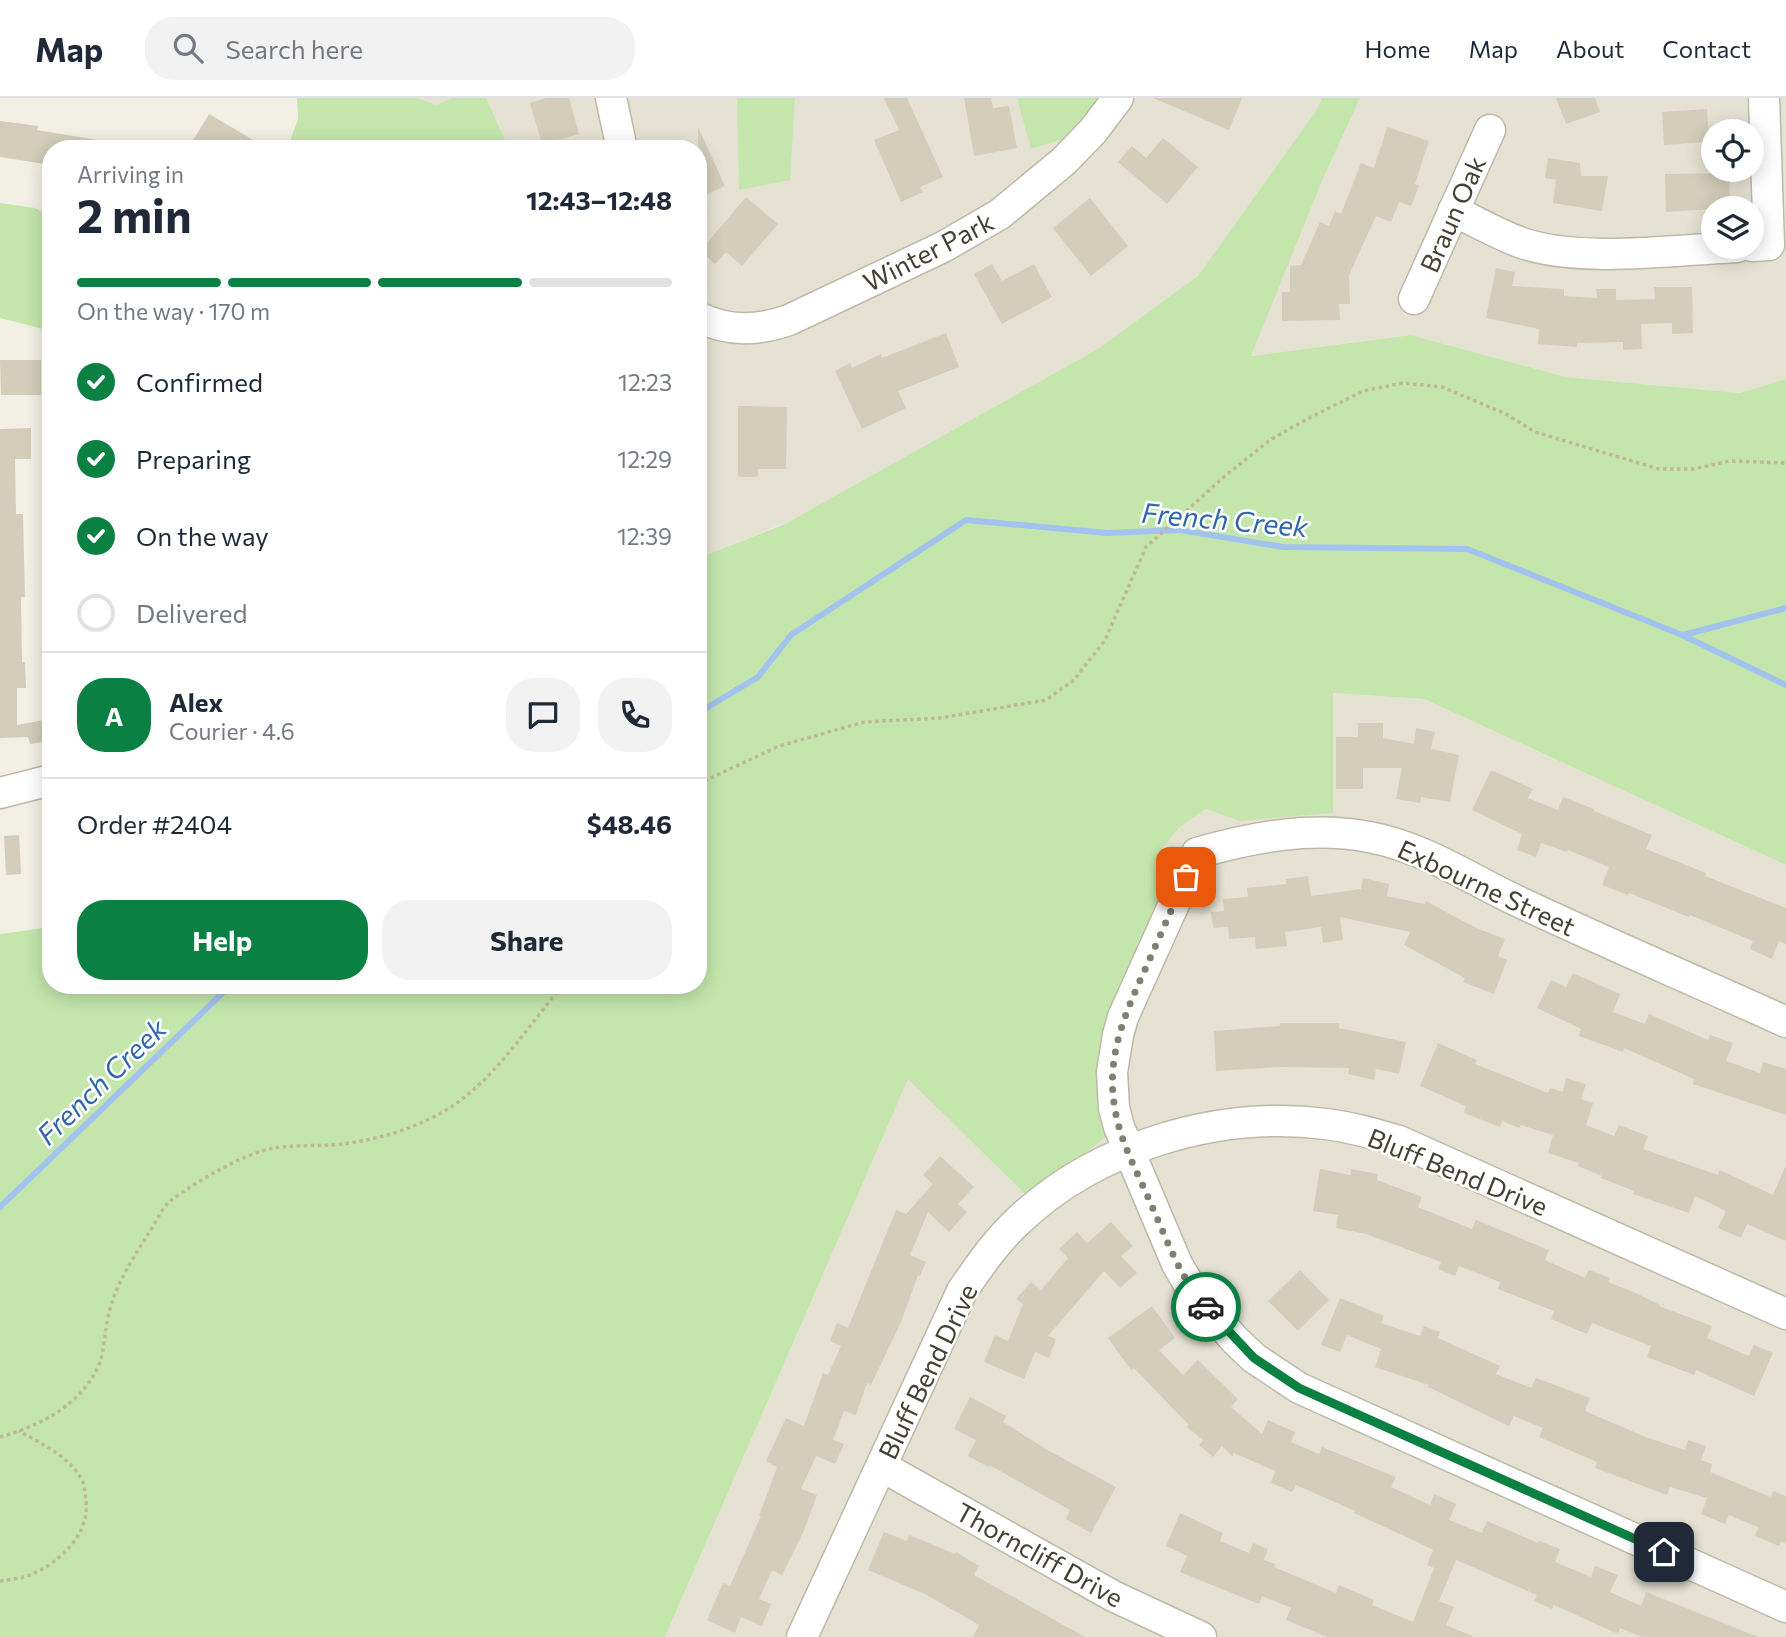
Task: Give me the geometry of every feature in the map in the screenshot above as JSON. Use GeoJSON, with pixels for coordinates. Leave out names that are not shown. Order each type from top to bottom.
{"type":"FeatureCollection","features":[{"type":"Feature","properties":{"kind":"street"},"geometry":{"type":"LineString","coordinates":[[611,98],[620,140]]}},
{"type":"Feature","properties":{"kind":"street","name":"Winter Park"},"geometry":{"type":"LineString","coordinates":[[707,320],[739,330],[771,326],[789,320],[972,232],[1028,193],[1064,161],[1093,131],[1118,98]]}},
{"type":"Feature","properties":{"kind":"street"},"geometry":{"type":"LineString","coordinates":[[1761,196],[1764,98]]}},
{"type":"Feature","properties":{"kind":"street","name":"Braun Oak"},"geometry":{"type":"LineString","coordinates":[[1414,299],[1490,130]]}},
{"type":"Feature","properties":{"kind":"street"},"geometry":{"type":"LineString","coordinates":[[1453,211],[1522,243],[1557,251],[1597,254],[1701,249]]}},
{"type":"Feature","properties":{"kind":"street"},"geometry":{"type":"LineString","coordinates":[[0,793],[42,782]]}},
{"type":"Feature","properties":{"kind":"street","name":"Exbourne Street"},"geometry":{"type":"LineString","coordinates":[[1786,1022],[1513,899],[1436,859],[1400,844],[1368,837],[1307,831],[1236,842],[1197,853],[1123,1017],[1114,1053],[1112,1090],[1119,1127],[1177,1264],[1194,1293],[1235,1340],[1276,1374],[1299,1388],[1786,1607]]}},
{"type":"Feature","properties":{"kind":"street","name":"Bluff Bend Drive"},"geometry":{"type":"LineString","coordinates":[[802,1637],[962,1291],[990,1251],[1015,1224],[1073,1178],[1166,1138],[1212,1126],[1255,1121],[1326,1124],[1362,1130],[1399,1141],[1786,1314]]}},
{"type":"Feature","properties":{"kind":"street","name":"Thorncliff Drive"},"geometry":{"type":"LineString","coordinates":[[881,1466],[1113,1596],[1201,1637]]}},
{"type":"Feature","properties":{"kind":"path"},"geometry":{"type":"LineString","coordinates":[[707,780],[779,746],[864,722],[940,718],[1046,700],[1074,680],[1105,640],[1146,547],[1225,476],[1270,440],[1363,391],[1403,383],[1442,387],[1506,414],[1535,432],[1659,469],[1694,468],[1730,461],[1786,463]]}},
{"type":"Feature","properties":{"kind":"path"},"geometry":{"type":"LineString","coordinates":[[0,1437],[52,1417],[79,1395],[97,1369],[117,1289],[168,1203],[240,1159],[273,1148],[376,1138],[430,1119],[460,1101],[482,1083],[556,994]]}},
{"type":"Feature","properties":{"kind":"path"},"geometry":{"type":"LineString","coordinates":[[0,1581],[22,1577],[63,1554],[84,1526],[86,1508],[83,1482],[57,1452],[19,1431]]}},
{"type":"Feature","properties":{"kind":"shaded area"},"geometry":{"type":"Polygon","coordinates":[[[345,98],[1786,98],[1786,379],[1740,393],[1566,377],[1411,335],[1250,356],[1227,347],[707,554],[707,140],[345,140],[345,98]]]}},
{"type":"Feature","properties":{"kind":"shaded area"},"geometry":{"type":"Polygon","coordinates":[[[1333,693],[1424,699],[1786,865],[1786,1637],[665,1637],[908,1078],[1025,1194],[1114,1130],[1100,1054],[1168,884],[1163,847],[1180,827],[1206,809],[1239,821],[1333,693]]]}},
{"type":"Feature","properties":{"kind":"green space"},"geometry":{"type":"Polygon","coordinates":[[[297,98],[416,98],[437,105],[452,98],[486,98],[505,140],[290,140],[298,119],[297,98]]]}},
{"type":"Feature","properties":{"kind":"green space"},"geometry":{"type":"Polygon","coordinates":[[[737,98],[795,98],[790,180],[739,190],[737,98]]]}},
{"type":"Feature","properties":{"kind":"green space"},"geometry":{"type":"Polygon","coordinates":[[[1017,98],[1100,98],[1069,137],[1031,149],[1017,98]]]}},
{"type":"Feature","properties":{"kind":"green space"},"geometry":{"type":"Polygon","coordinates":[[[1322,98],[1360,98],[1324,176],[1251,356],[1411,335],[1566,377],[1740,393],[1786,379],[1786,865],[1424,699],[1333,693],[1333,813],[1239,821],[1206,809],[1180,827],[1163,847],[1168,884],[1100,1053],[1114,1130],[1025,1194],[908,1079],[665,1637],[0,1637],[0,934],[42,928],[42,994],[707,994],[707,554],[785,524],[1098,349],[1198,276],[1318,108],[1322,98]]]}},
{"type":"Feature","properties":{"kind":"green space"},"geometry":{"type":"Polygon","coordinates":[[[0,203],[35,208],[42,212],[42,329],[0,318],[0,203]]]}},
{"type":"Feature","properties":{"kind":"building"},"geometry":{"type":"Polygon","coordinates":[[[546,98],[569,98],[579,134],[557,140],[541,140],[530,103],[546,98]]]}},
{"type":"Feature","properties":{"kind":"building"},"geometry":{"type":"Polygon","coordinates":[[[884,98],[907,98],[943,177],[920,187],[923,192],[901,202],[874,140],[899,130],[884,98]]]}},
{"type":"Feature","properties":{"kind":"building"},"geometry":{"type":"Polygon","coordinates":[[[964,98],[991,98],[993,108],[1009,106],[1017,148],[974,156],[964,98]]]}},
{"type":"Feature","properties":{"kind":"building"},"geometry":{"type":"Polygon","coordinates":[[[1153,98],[1242,98],[1229,130],[1153,98]]]}},
{"type":"Feature","properties":{"kind":"building"},"geometry":{"type":"Polygon","coordinates":[[[1556,98],[1595,98],[1600,112],[1566,124],[1556,98]]]}},
{"type":"Feature","properties":{"kind":"building"},"geometry":{"type":"Polygon","coordinates":[[[1707,109],[1708,119],[1701,119],[1701,143],[1664,145],[1662,112],[1707,109]]]}},
{"type":"Feature","properties":{"kind":"building"},"geometry":{"type":"Polygon","coordinates":[[[209,114],[254,140],[193,140],[209,114]]]}},
{"type":"Feature","properties":{"kind":"building"},"geometry":{"type":"Polygon","coordinates":[[[0,121],[38,126],[37,130],[97,140],[42,140],[42,164],[0,157],[0,121]]]}},
{"type":"Feature","properties":{"kind":"building"},"geometry":{"type":"Polygon","coordinates":[[[698,127],[704,140],[698,140],[698,127]]]}},
{"type":"Feature","properties":{"kind":"building"},"geometry":{"type":"Polygon","coordinates":[[[1387,127],[1429,141],[1415,184],[1419,186],[1411,206],[1399,202],[1391,222],[1376,216],[1349,275],[1350,304],[1339,304],[1340,320],[1282,321],[1282,292],[1290,292],[1290,266],[1301,265],[1320,222],[1329,226],[1335,211],[1341,214],[1361,163],[1374,168],[1387,127]]]}},
{"type":"Feature","properties":{"kind":"building"},"geometry":{"type":"Polygon","coordinates":[[[1163,138],[1198,167],[1167,204],[1118,162],[1132,146],[1146,158],[1163,138]]]}},
{"type":"Feature","properties":{"kind":"building"},"geometry":{"type":"Polygon","coordinates":[[[707,147],[725,186],[707,194],[707,147]]]}},
{"type":"Feature","properties":{"kind":"building"},"geometry":{"type":"Polygon","coordinates":[[[1548,158],[1580,163],[1581,176],[1608,176],[1602,211],[1553,203],[1556,180],[1545,178],[1548,158]]]}},
{"type":"Feature","properties":{"kind":"building"},"geometry":{"type":"Polygon","coordinates":[[[1701,173],[1701,182],[1729,182],[1730,196],[1701,196],[1701,210],[1666,212],[1665,174],[1701,173]]]}},
{"type":"Feature","properties":{"kind":"building"},"geometry":{"type":"Polygon","coordinates":[[[746,197],[778,224],[742,266],[726,252],[715,264],[707,257],[707,243],[746,197]]]}},
{"type":"Feature","properties":{"kind":"building"},"geometry":{"type":"Polygon","coordinates":[[[1090,198],[1128,246],[1091,276],[1053,228],[1090,198]]]}},
{"type":"Feature","properties":{"kind":"building"},"geometry":{"type":"Polygon","coordinates":[[[992,264],[1002,281],[1034,264],[1052,297],[1002,324],[974,274],[992,264]]]}},
{"type":"Feature","properties":{"kind":"building"},"geometry":{"type":"Polygon","coordinates":[[[1496,268],[1515,272],[1512,286],[1564,289],[1564,296],[1597,298],[1596,289],[1616,289],[1616,300],[1655,299],[1654,287],[1692,287],[1693,333],[1672,334],[1672,323],[1641,324],[1642,349],[1623,350],[1623,342],[1577,343],[1577,347],[1538,344],[1539,329],[1486,318],[1496,268]]]}},
{"type":"Feature","properties":{"kind":"building"},"geometry":{"type":"Polygon","coordinates":[[[946,333],[959,367],[898,391],[906,408],[862,429],[835,371],[850,363],[852,368],[881,354],[882,358],[946,333]]]}},
{"type":"Feature","properties":{"kind":"building"},"geometry":{"type":"Polygon","coordinates":[[[0,360],[41,360],[41,395],[1,395],[0,360]]]}},
{"type":"Feature","properties":{"kind":"building"},"geometry":{"type":"Polygon","coordinates":[[[738,406],[787,407],[786,469],[758,469],[758,477],[738,477],[738,406]]]}},
{"type":"Feature","properties":{"kind":"building"},"geometry":{"type":"Polygon","coordinates":[[[31,428],[31,459],[15,459],[16,514],[23,514],[25,597],[21,597],[22,662],[25,662],[26,688],[17,688],[17,725],[42,720],[42,742],[30,744],[28,737],[0,738],[0,429],[31,428]]]}},
{"type":"Feature","properties":{"kind":"building"},"geometry":{"type":"Polygon","coordinates":[[[1358,723],[1383,723],[1383,738],[1414,744],[1416,728],[1435,732],[1431,749],[1459,755],[1450,802],[1421,797],[1420,803],[1396,799],[1402,768],[1363,768],[1363,789],[1336,789],[1336,737],[1358,737],[1358,723]]]}},
{"type":"Feature","properties":{"kind":"building"},"geometry":{"type":"Polygon","coordinates":[[[1491,770],[1533,789],[1528,798],[1558,810],[1563,797],[1594,809],[1652,835],[1646,849],[1786,908],[1786,944],[1779,941],[1772,959],[1750,949],[1753,941],[1690,915],[1689,917],[1602,885],[1609,867],[1568,850],[1567,852],[1541,843],[1536,857],[1517,850],[1522,834],[1472,810],[1491,770]]]}},
{"type":"Feature","properties":{"kind":"building"},"geometry":{"type":"Polygon","coordinates":[[[19,835],[21,874],[6,875],[4,836],[19,835]]]}},
{"type":"Feature","properties":{"kind":"building"},"geometry":{"type":"Polygon","coordinates":[[[1308,876],[1311,896],[1361,889],[1363,878],[1389,884],[1387,896],[1425,904],[1426,901],[1476,928],[1505,939],[1498,956],[1507,960],[1494,994],[1463,982],[1465,978],[1404,945],[1410,932],[1340,917],[1343,940],[1323,943],[1321,927],[1285,932],[1287,946],[1256,949],[1255,937],[1229,939],[1228,927],[1213,928],[1211,912],[1224,911],[1223,899],[1248,897],[1247,888],[1286,884],[1286,879],[1308,876]]]}},
{"type":"Feature","properties":{"kind":"building"},"geometry":{"type":"Polygon","coordinates":[[[1573,973],[1620,994],[1613,1012],[1645,1024],[1649,1014],[1708,1040],[1710,1035],[1733,1043],[1726,1061],[1760,1073],[1763,1062],[1786,1069],[1786,1115],[1693,1084],[1694,1079],[1624,1048],[1623,1052],[1579,1036],[1581,1029],[1537,1008],[1551,980],[1566,987],[1573,973]]]}},
{"type":"Feature","properties":{"kind":"building"},"geometry":{"type":"Polygon","coordinates":[[[1280,1023],[1339,1023],[1339,1028],[1406,1042],[1399,1074],[1376,1069],[1374,1080],[1348,1074],[1349,1068],[1280,1067],[1216,1071],[1214,1031],[1280,1026],[1280,1023]]]}},
{"type":"Feature","properties":{"kind":"building"},"geometry":{"type":"Polygon","coordinates":[[[1438,1043],[1477,1060],[1475,1064],[1548,1093],[1550,1088],[1563,1092],[1566,1078],[1586,1084],[1581,1099],[1593,1103],[1586,1125],[1614,1136],[1619,1125],[1648,1136],[1643,1149],[1718,1175],[1720,1170],[1773,1195],[1786,1165],[1786,1241],[1747,1224],[1741,1238],[1718,1228],[1726,1211],[1695,1196],[1689,1213],[1633,1194],[1634,1191],[1578,1166],[1579,1163],[1548,1153],[1553,1135],[1521,1125],[1519,1128],[1502,1121],[1500,1127],[1464,1113],[1466,1106],[1420,1086],[1438,1043]]]}},
{"type":"Feature","properties":{"kind":"building"},"geometry":{"type":"Polygon","coordinates":[[[940,1156],[974,1187],[958,1204],[967,1212],[949,1232],[928,1212],[910,1255],[926,1262],[871,1385],[867,1383],[856,1415],[844,1411],[833,1440],[844,1444],[835,1464],[816,1456],[801,1489],[817,1495],[803,1533],[782,1575],[772,1570],[759,1599],[771,1604],[762,1626],[741,1617],[735,1633],[707,1620],[723,1583],[730,1586],[761,1516],[777,1467],[766,1461],[786,1418],[804,1426],[823,1373],[828,1375],[841,1346],[830,1341],[837,1323],[848,1328],[896,1210],[906,1214],[933,1184],[923,1175],[940,1156]]]}},
{"type":"Feature","properties":{"kind":"building"},"geometry":{"type":"Polygon","coordinates":[[[1320,1169],[1350,1175],[1351,1169],[1378,1174],[1377,1180],[1422,1197],[1418,1207],[1472,1229],[1476,1220],[1549,1250],[1545,1260],[1585,1278],[1589,1270],[1610,1278],[1608,1282],[1659,1306],[1712,1326],[1707,1338],[1749,1356],[1754,1345],[1773,1353],[1754,1396],[1696,1370],[1694,1375],[1647,1357],[1651,1346],[1592,1323],[1587,1334],[1551,1319],[1554,1311],[1498,1289],[1500,1282],[1459,1266],[1455,1276],[1438,1269],[1441,1262],[1366,1234],[1336,1228],[1338,1215],[1313,1211],[1320,1169]]]}},
{"type":"Feature","properties":{"kind":"building"},"geometry":{"type":"Polygon","coordinates":[[[1111,1222],[1133,1246],[1121,1256],[1137,1273],[1120,1288],[1104,1271],[1048,1336],[1056,1339],[1049,1358],[1035,1352],[1024,1379],[984,1362],[995,1335],[1008,1341],[1023,1304],[1016,1299],[1031,1282],[1041,1290],[1068,1258],[1059,1249],[1077,1232],[1087,1243],[1111,1222]]]}},
{"type":"Feature","properties":{"kind":"building"},"geometry":{"type":"Polygon","coordinates":[[[1300,1270],[1329,1300],[1298,1331],[1268,1301],[1300,1270]]]}},
{"type":"Feature","properties":{"kind":"building"},"geometry":{"type":"Polygon","coordinates":[[[1340,1298],[1384,1316],[1381,1323],[1420,1336],[1424,1326],[1440,1332],[1438,1338],[1500,1366],[1496,1374],[1531,1388],[1536,1378],[1590,1398],[1585,1411],[1648,1438],[1685,1450],[1688,1440],[1706,1446],[1701,1460],[1712,1464],[1710,1472],[1771,1497],[1773,1491],[1786,1496],[1786,1543],[1781,1541],[1779,1546],[1755,1536],[1758,1527],[1729,1515],[1725,1524],[1701,1514],[1707,1498],[1670,1487],[1667,1495],[1595,1468],[1597,1462],[1539,1437],[1543,1428],[1514,1416],[1509,1426],[1428,1387],[1429,1385],[1375,1367],[1381,1349],[1347,1335],[1340,1352],[1321,1345],[1340,1298]]]}},
{"type":"Feature","properties":{"kind":"building"},"geometry":{"type":"Polygon","coordinates":[[[1152,1306],[1175,1338],[1159,1350],[1183,1375],[1198,1360],[1238,1399],[1231,1407],[1262,1434],[1268,1420],[1295,1432],[1291,1442],[1319,1454],[1322,1447],[1396,1477],[1391,1487],[1430,1505],[1434,1494],[1456,1504],[1449,1520],[1482,1533],[1487,1521],[1538,1543],[1539,1541],[1560,1549],[1555,1562],[1591,1577],[1595,1566],[1618,1575],[1610,1592],[1641,1606],[1646,1592],[1758,1637],[1642,1637],[1620,1628],[1618,1634],[1554,1605],[1552,1609],[1534,1601],[1537,1595],[1456,1560],[1439,1601],[1454,1607],[1446,1625],[1474,1637],[1327,1637],[1286,1620],[1291,1608],[1262,1596],[1259,1604],[1180,1572],[1187,1556],[1166,1546],[1180,1513],[1223,1533],[1220,1541],[1249,1553],[1253,1543],[1268,1549],[1264,1560],[1275,1564],[1274,1567],[1336,1593],[1339,1585],[1374,1600],[1372,1605],[1413,1622],[1434,1568],[1427,1565],[1433,1550],[1296,1485],[1292,1492],[1271,1483],[1275,1471],[1234,1453],[1232,1456],[1222,1446],[1213,1457],[1199,1445],[1203,1440],[1187,1427],[1189,1425],[1134,1368],[1131,1370],[1108,1338],[1152,1306]]]}},
{"type":"Feature","properties":{"kind":"building"},"geometry":{"type":"Polygon","coordinates":[[[970,1397],[1006,1416],[1003,1422],[1051,1452],[1116,1487],[1091,1533],[1066,1519],[1070,1510],[968,1456],[976,1440],[954,1429],[970,1397]]]}},
{"type":"Feature","properties":{"kind":"building"},"geometry":{"type":"Polygon","coordinates":[[[884,1532],[907,1541],[909,1535],[955,1554],[956,1552],[979,1566],[974,1575],[1085,1637],[973,1637],[979,1625],[925,1594],[868,1570],[884,1532]]]}},
{"type":"Feature","properties":{"kind":"waterway","name":"French Creek"},"geometry":{"type":"LineString","coordinates":[[707,708],[758,677],[791,635],[966,520],[1107,533],[1180,530],[1283,547],[1467,549],[1682,635],[1786,685]]}},
{"type":"Feature","properties":{"kind":"waterway"},"geometry":{"type":"LineString","coordinates":[[1683,635],[1786,608]]}},
{"type":"Feature","properties":{"kind":"waterway","name":"French Creek"},"geometry":{"type":"LineString","coordinates":[[0,1207],[222,994]]}},
{"type":"Feature","properties":{"kind":"way so far"},"geometry":{"type":"LineString","coordinates":[[1186,877],[1123,1017],[1114,1053],[1112,1090],[1119,1127],[1177,1264],[1194,1293],[1206,1307]]}},
{"type":"Feature","properties":{"kind":"route"},"geometry":{"type":"LineString","coordinates":[[1206,1307],[1254,1358],[1299,1388],[1664,1552]]}}]}
